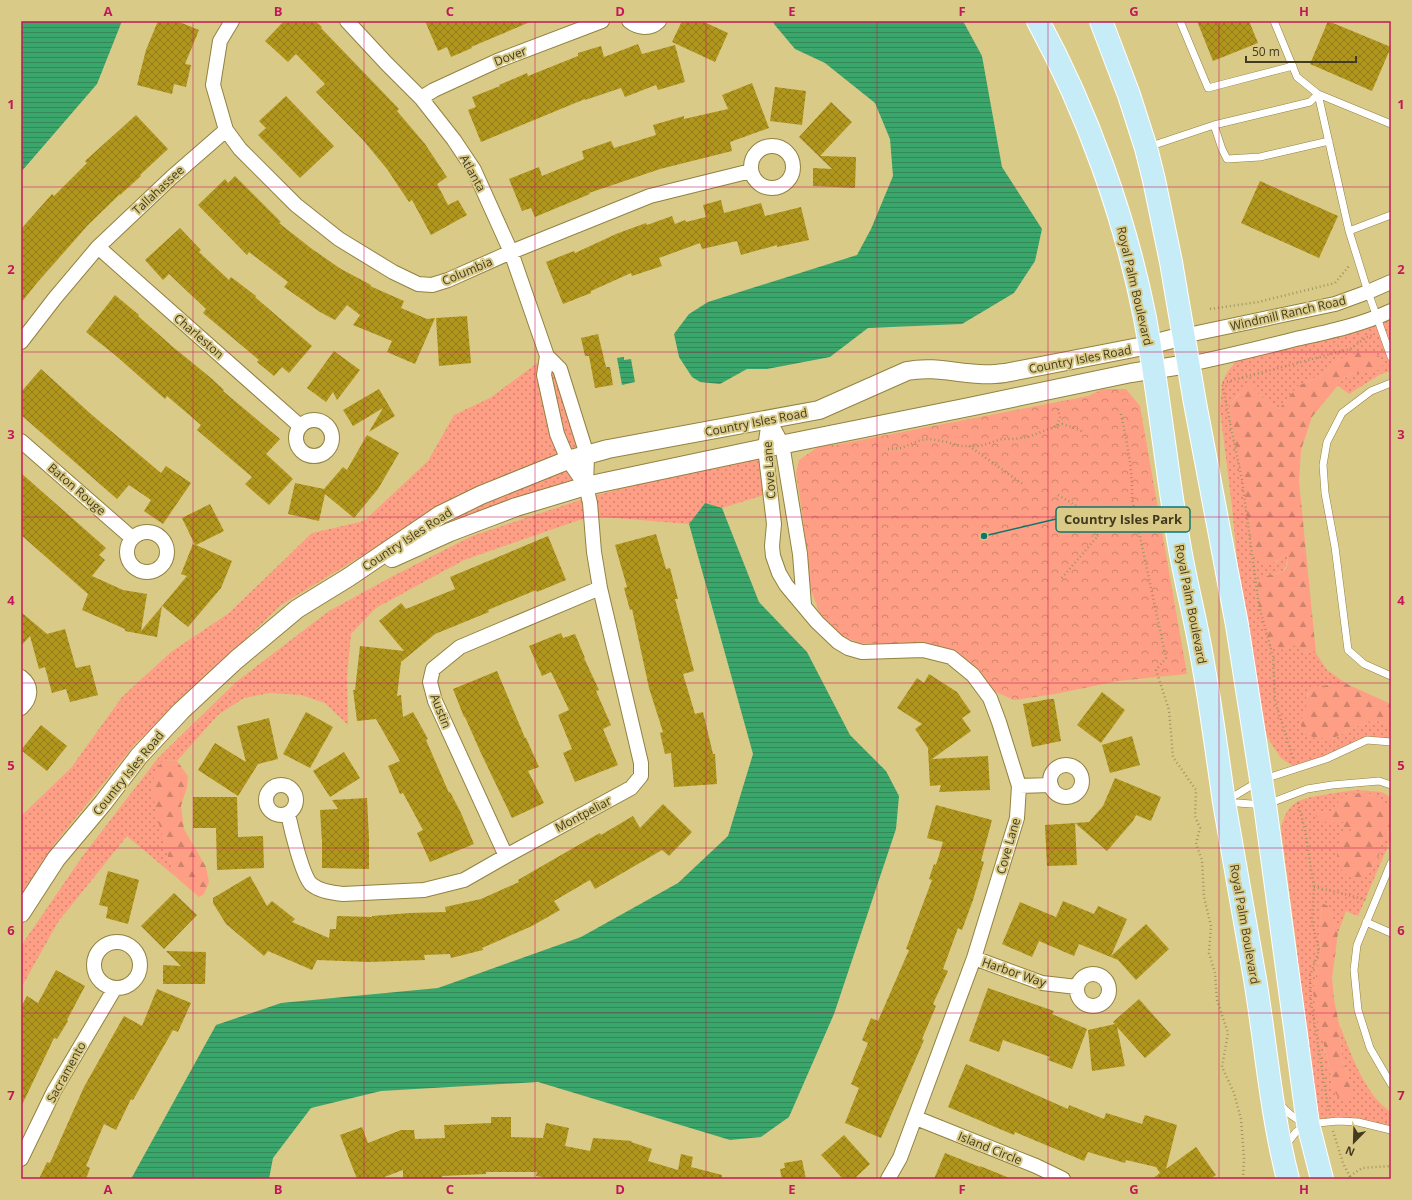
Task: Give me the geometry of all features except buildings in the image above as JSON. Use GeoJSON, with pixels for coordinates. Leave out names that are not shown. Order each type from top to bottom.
{"type":"FeatureCollection","features":[{"type":"Feature","properties":{"kind":"main road","name":"Royal Palm Boulevard"},"geometry":{"type":"LineString","coordinates":[[1038,21],[1076,101],[1104,171],[1131,256],[1142,302],[1158,393],[1179,544],[1199,638],[1224,802],[1256,983],[1269,1081],[1288,1179]]}},
{"type":"Feature","properties":{"kind":"main road"},"geometry":{"type":"LineString","coordinates":[[1101,21],[1129,95],[1146,148],[1170,254],[1188,364],[1236,625],[1265,804],[1308,1124],[1322,1179]]}},
{"type":"Feature","properties":{"kind":"street"},"geometry":{"type":"LineString","coordinates":[[226,130],[213,84],[220,42],[232,21]]}},
{"type":"Feature","properties":{"kind":"street","name":"Atlanta"},"geometry":{"type":"LineString","coordinates":[[348,21],[386,63],[421,98],[454,140],[474,170],[511,252],[547,356],[560,369],[587,455],[586,486]]}},
{"type":"Feature","properties":{"kind":"street","name":"Dover"},"geometry":{"type":"LineString","coordinates":[[421,98],[434,90],[497,61],[602,21]]}},
{"type":"Feature","properties":{"kind":"street"},"geometry":{"type":"LineString","coordinates":[[629,21],[641,28],[649,27],[659,21]]}},
{"type":"Feature","properties":{"kind":"street","name":"Tallahassee"},"geometry":{"type":"LineString","coordinates":[[21,342],[55,298],[98,247],[172,177],[226,130]]}},
{"type":"Feature","properties":{"kind":"street","name":"Columbia"},"geometry":{"type":"LineString","coordinates":[[226,130],[240,149],[296,205],[339,240],[393,272],[418,284],[432,285],[448,280],[511,252],[650,196],[751,171]]}},
{"type":"Feature","properties":{"kind":"street","name":"Charleston"},"geometry":{"type":"LineString","coordinates":[[98,247],[300,426]]}},
{"type":"Feature","properties":{"kind":"street","name":"Windmill Ranch Road"},"geometry":{"type":"LineString","coordinates":[[1184,336],[1335,304],[1391,282]]}},
{"type":"Feature","properties":{"kind":"street"},"geometry":{"type":"LineString","coordinates":[[1188,364],[1327,332],[1376,318],[1391,312]]}},
{"type":"Feature","properties":{"kind":"street","name":"Country Isles Road"},"geometry":{"type":"LineString","coordinates":[[21,913],[56,859],[103,803],[139,756],[181,711],[236,660],[297,608],[349,577],[440,515],[481,494],[568,460],[608,449],[819,410],[907,371],[921,368],[932,368],[981,374],[1005,373],[1149,345],[1184,336]]}},
{"type":"Feature","properties":{"kind":"street","name":"Atlanta"},"geometry":{"type":"LineString","coordinates":[[547,356],[544,375],[557,434],[568,460],[586,486]]}},
{"type":"Feature","properties":{"kind":"street","name":"Country Isles Road"},"geometry":{"type":"LineString","coordinates":[[349,577],[450,532],[516,507],[586,486],[774,446],[1154,369],[1188,364]]}},
{"type":"Feature","properties":{"kind":"street","name":"Cove Lane"},"geometry":{"type":"LineString","coordinates":[[769,420],[800,554],[804,605]]}},
{"type":"Feature","properties":{"kind":"street","name":"Baton Rouge"},"geometry":{"type":"LineString","coordinates":[[21,440],[132,538]]}},
{"type":"Feature","properties":{"kind":"street","name":"Cove Lane"},"geometry":{"type":"LineString","coordinates":[[774,446],[774,524],[772,546],[773,556],[779,573],[786,585],[804,605],[816,622],[838,642],[848,648],[862,652],[923,650],[951,657],[973,675],[990,698],[1020,786],[1017,818],[974,958],[916,1118],[900,1158],[888,1179]]}},
{"type":"Feature","properties":{"kind":"street","name":"Montpeliar"},"geometry":{"type":"LineString","coordinates":[[288,814],[294,838],[308,880],[317,888],[333,893],[354,894],[424,890],[464,880],[631,788],[641,776],[641,763],[600,588],[594,552],[590,503],[586,486]]}},
{"type":"Feature","properties":{"kind":"street","name":"Austin"},"geometry":{"type":"LineString","coordinates":[[506,856],[435,701],[430,682],[433,669],[460,647],[600,588]]}},
{"type":"Feature","properties":{"kind":"street"},"geometry":{"type":"LineString","coordinates":[[21,677],[28,684],[30,690],[29,698],[26,704],[21,708]]}},
{"type":"Feature","properties":{"kind":"street"},"geometry":{"type":"LineString","coordinates":[[1020,786],[1051,784]]}},
{"type":"Feature","properties":{"kind":"street","name":"Harbor Way"},"geometry":{"type":"LineString","coordinates":[[974,958],[1042,983],[1077,987]]}},
{"type":"Feature","properties":{"kind":"street","name":"Sacramento"},"geometry":{"type":"LineString","coordinates":[[21,1159],[54,1091],[115,988]]}},
{"type":"Feature","properties":{"kind":"street","name":"Island Circle"},"geometry":{"type":"LineString","coordinates":[[916,1118],[1036,1166],[1063,1179]]}},
{"type":"Feature","properties":{"kind":"lane"},"geometry":{"type":"LineString","coordinates":[[1180,21],[1208,88],[1293,66]]}},
{"type":"Feature","properties":{"kind":"lane"},"geometry":{"type":"LineString","coordinates":[[1274,21],[1297,77],[1318,94],[1391,124]]}},
{"type":"Feature","properties":{"kind":"lane"},"geometry":{"type":"LineString","coordinates":[[1146,148],[1214,125],[1310,102],[1318,94]]}},
{"type":"Feature","properties":{"kind":"lane"},"geometry":{"type":"LineString","coordinates":[[1318,94],[1356,257],[1376,318],[1391,357]]}},
{"type":"Feature","properties":{"kind":"lane"},"geometry":{"type":"LineString","coordinates":[[1214,125],[1227,159],[1260,157],[1329,141]]}},
{"type":"Feature","properties":{"kind":"lane"},"geometry":{"type":"LineString","coordinates":[[1349,231],[1391,215]]}},
{"type":"Feature","properties":{"kind":"lane"},"geometry":{"type":"LineString","coordinates":[[1391,383],[1371,391],[1342,414],[1327,442],[1323,465],[1324,493],[1334,547],[1348,650],[1364,664],[1391,676]]}},
{"type":"Feature","properties":{"kind":"lane"},"geometry":{"type":"LineString","coordinates":[[1224,802],[1261,780],[1326,759],[1367,740],[1391,742]]}},
{"type":"Feature","properties":{"kind":"lane"},"geometry":{"type":"LineString","coordinates":[[1224,802],[1265,804],[1307,789],[1332,785],[1379,781],[1391,785]]}},
{"type":"Feature","properties":{"kind":"lane"},"geometry":{"type":"LineString","coordinates":[[1391,863],[1357,945],[1354,970],[1358,1010],[1370,1048],[1391,1084]]}},
{"type":"Feature","properties":{"kind":"lane"},"geometry":{"type":"LineString","coordinates":[[1366,922],[1391,933]]}},
{"type":"Feature","properties":{"kind":"lane"},"geometry":{"type":"LineString","coordinates":[[1269,1081],[1278,1100],[1286,1112],[1296,1119],[1308,1124]]}},
{"type":"Feature","properties":{"kind":"lane"},"geometry":{"type":"LineString","coordinates":[[1282,1154],[1287,1142],[1296,1132],[1308,1124],[1338,1121],[1358,1122],[1391,1130]]}},
{"type":"Feature","properties":{"kind":"path"},"geometry":{"type":"LineString","coordinates":[[1210,309],[1258,302],[1335,283],[1356,257]]}},
{"type":"Feature","properties":{"kind":"path"},"geometry":{"type":"LineString","coordinates":[[1222,383],[1350,349],[1367,337],[1382,332]]}},
{"type":"Feature","properties":{"kind":"path"},"geometry":{"type":"LineString","coordinates":[[1057,426],[1060,418],[1058,408]]}},
{"type":"Feature","properties":{"kind":"path"},"geometry":{"type":"LineString","coordinates":[[1121,414],[1130,461],[1132,499],[1166,658],[1156,670],[1169,710],[1173,757],[1196,790],[1195,816],[1200,828],[1196,844],[1202,860],[1204,897],[1211,926],[1209,953],[1215,973],[1216,1000],[1228,1033],[1222,1067],[1234,1093],[1241,1119],[1244,1159],[1243,1179]]}},
{"type":"Feature","properties":{"kind":"path"},"geometry":{"type":"LineString","coordinates":[[888,449],[901,448],[921,440],[930,439],[960,446],[980,446],[1002,439],[1028,437],[1062,424],[1081,431],[1083,434]]}},
{"type":"Feature","properties":{"kind":"path"},"geometry":{"type":"LineString","coordinates":[[969,446],[1024,485]]}},
{"type":"Feature","properties":{"kind":"path"},"geometry":{"type":"LineString","coordinates":[[1058,495],[1095,519],[1098,525],[1096,537],[1061,579]]}},
{"type":"Feature","properties":{"kind":"path"},"geometry":{"type":"LineString","coordinates":[[1314,887],[1374,903]]}},
{"type":"Feature","properties":{"kind":"path"},"geometry":{"type":"LineString","coordinates":[[1350,1176],[1362,1168],[1391,1166]]}},
{"type":"Feature","properties":{"kind":"green space"},"geometry":{"type":"Polygon","coordinates":[[[1391,311],[1391,371],[1381,374],[1349,394],[1337,385],[1349,375],[1374,371],[1339,359],[1323,374],[1298,386],[1279,409],[1264,400],[1248,383],[1231,404],[1229,413],[1242,480],[1275,563],[1288,553],[1285,567],[1281,572],[1266,575],[1284,650],[1297,644],[1303,650],[1316,653],[1327,670],[1347,684],[1322,685],[1308,693],[1302,720],[1303,729],[1305,732],[1332,739],[1362,724],[1377,721],[1391,725],[1391,742],[1367,740],[1297,769],[1281,758],[1267,737],[1240,592],[1232,507],[1220,410],[1222,383],[1228,371],[1236,361],[1391,311]]]}},
{"type":"Feature","properties":{"kind":"green space"},"geometry":{"type":"Polygon","coordinates":[[[1362,351],[1378,355],[1383,362],[1382,369],[1351,374],[1344,378],[1312,417],[1301,450],[1299,481],[1316,653],[1303,650],[1297,644],[1284,650],[1271,647],[1258,603],[1258,586],[1263,577],[1285,570],[1287,566],[1288,553],[1277,561],[1268,564],[1258,559],[1252,551],[1242,480],[1229,413],[1231,404],[1239,395],[1244,383],[1248,383],[1264,400],[1279,409],[1298,386],[1323,374],[1339,359],[1362,351]]]}},
{"type":"Feature","properties":{"kind":"green space"},"geometry":{"type":"Polygon","coordinates":[[[547,356],[587,455],[586,486],[419,537],[438,516],[383,543],[281,605],[135,744],[53,846],[21,895],[21,816],[71,768],[122,697],[171,652],[229,613],[312,533],[364,521],[428,461],[454,415],[490,398],[547,356]]]}},
{"type":"Feature","properties":{"kind":"green space"},"geometry":{"type":"Polygon","coordinates":[[[1103,389],[1126,389],[1140,406],[1187,674],[1118,681],[1055,694],[1014,700],[987,688],[978,669],[961,657],[899,644],[860,643],[835,634],[820,614],[809,585],[803,519],[796,473],[799,460],[821,445],[835,445],[1088,396],[1103,389]]]}},
{"type":"Feature","properties":{"kind":"green space"},"geometry":{"type":"Polygon","coordinates":[[[742,458],[754,458],[762,463],[770,493],[722,508],[705,503],[689,524],[591,516],[464,560],[376,608],[351,634],[347,677],[348,725],[325,703],[301,695],[270,693],[244,698],[218,715],[177,761],[163,760],[169,860],[177,878],[127,836],[58,922],[21,988],[23,978],[21,971],[21,946],[82,857],[158,758],[236,682],[329,611],[393,576],[472,536],[589,497],[742,458]]]}},
{"type":"Feature","properties":{"kind":"green space"},"geometry":{"type":"Polygon","coordinates":[[[1338,683],[1347,684],[1391,704],[1391,725],[1377,721],[1362,724],[1332,739],[1314,738],[1305,732],[1301,725],[1302,715],[1310,691],[1316,687],[1338,683]]]}},
{"type":"Feature","properties":{"kind":"green space"},"geometry":{"type":"Polygon","coordinates":[[[163,760],[177,761],[188,776],[187,787],[181,806],[184,829],[206,867],[209,882],[204,894],[199,897],[177,878],[169,860],[159,824],[152,791],[155,772],[163,760]]]}},
{"type":"Feature","properties":{"kind":"green space"},"geometry":{"type":"Polygon","coordinates":[[[1357,790],[1382,792],[1391,798],[1391,821],[1389,813],[1364,792],[1345,796],[1339,801],[1332,811],[1318,812],[1346,822],[1340,826],[1362,827],[1351,830],[1372,869],[1379,855],[1382,841],[1386,838],[1391,825],[1391,839],[1358,916],[1346,911],[1338,933],[1328,906],[1322,903],[1319,933],[1321,950],[1313,991],[1330,1069],[1332,1087],[1351,1084],[1342,1059],[1339,1024],[1359,1072],[1366,1084],[1373,1095],[1391,1112],[1391,1128],[1318,1121],[1294,987],[1297,950],[1281,829],[1290,807],[1300,800],[1357,790]]]}},
{"type":"Feature","properties":{"kind":"green space"},"geometry":{"type":"Polygon","coordinates":[[[1364,792],[1377,796],[1385,804],[1389,813],[1391,825],[1386,838],[1382,841],[1379,855],[1372,869],[1359,880],[1351,877],[1340,868],[1337,855],[1343,833],[1360,827],[1339,827],[1345,822],[1327,823],[1317,818],[1316,814],[1317,812],[1332,811],[1339,801],[1345,796],[1364,792]]]}},
{"type":"Feature","properties":{"kind":"green space"},"geometry":{"type":"Polygon","coordinates":[[[1322,903],[1328,906],[1338,933],[1332,978],[1339,1024],[1342,1059],[1351,1084],[1352,1095],[1350,1101],[1338,1097],[1332,1087],[1330,1069],[1317,1018],[1313,991],[1321,950],[1319,933],[1322,903]]]}},
{"type":"Feature","properties":{"kind":"shaded area"},"geometry":{"type":"Polygon","coordinates":[[[21,21],[122,21],[97,84],[21,172],[21,21]]]}},
{"type":"Feature","properties":{"kind":"shaded area"},"geometry":{"type":"Polygon","coordinates":[[[773,21],[963,21],[982,56],[1002,167],[1042,229],[1035,261],[1014,293],[962,324],[868,328],[830,357],[767,369],[747,369],[720,384],[700,382],[692,377],[679,357],[674,334],[689,314],[708,302],[857,255],[871,229],[893,176],[890,139],[875,103],[825,63],[795,49],[773,21]]]}},
{"type":"Feature","properties":{"kind":"shaded area"},"geometry":{"type":"Polygon","coordinates":[[[624,357],[624,360],[631,359],[635,382],[622,385],[617,358],[624,357]]]}},
{"type":"Feature","properties":{"kind":"shaded area"},"geometry":{"type":"Polygon","coordinates":[[[705,503],[722,508],[759,602],[807,652],[850,735],[886,771],[899,796],[896,829],[834,1014],[789,1117],[761,1137],[730,1140],[538,1082],[381,1091],[311,1108],[273,1158],[269,1179],[131,1179],[216,1025],[281,1003],[438,988],[581,937],[678,883],[728,836],[753,754],[689,524],[705,503]]]}},
{"type":"Feature","properties":{"kind":"place","name":"Country Isles Park"},"geometry":{"type":"Point","coordinates":[984,536]}}]}
